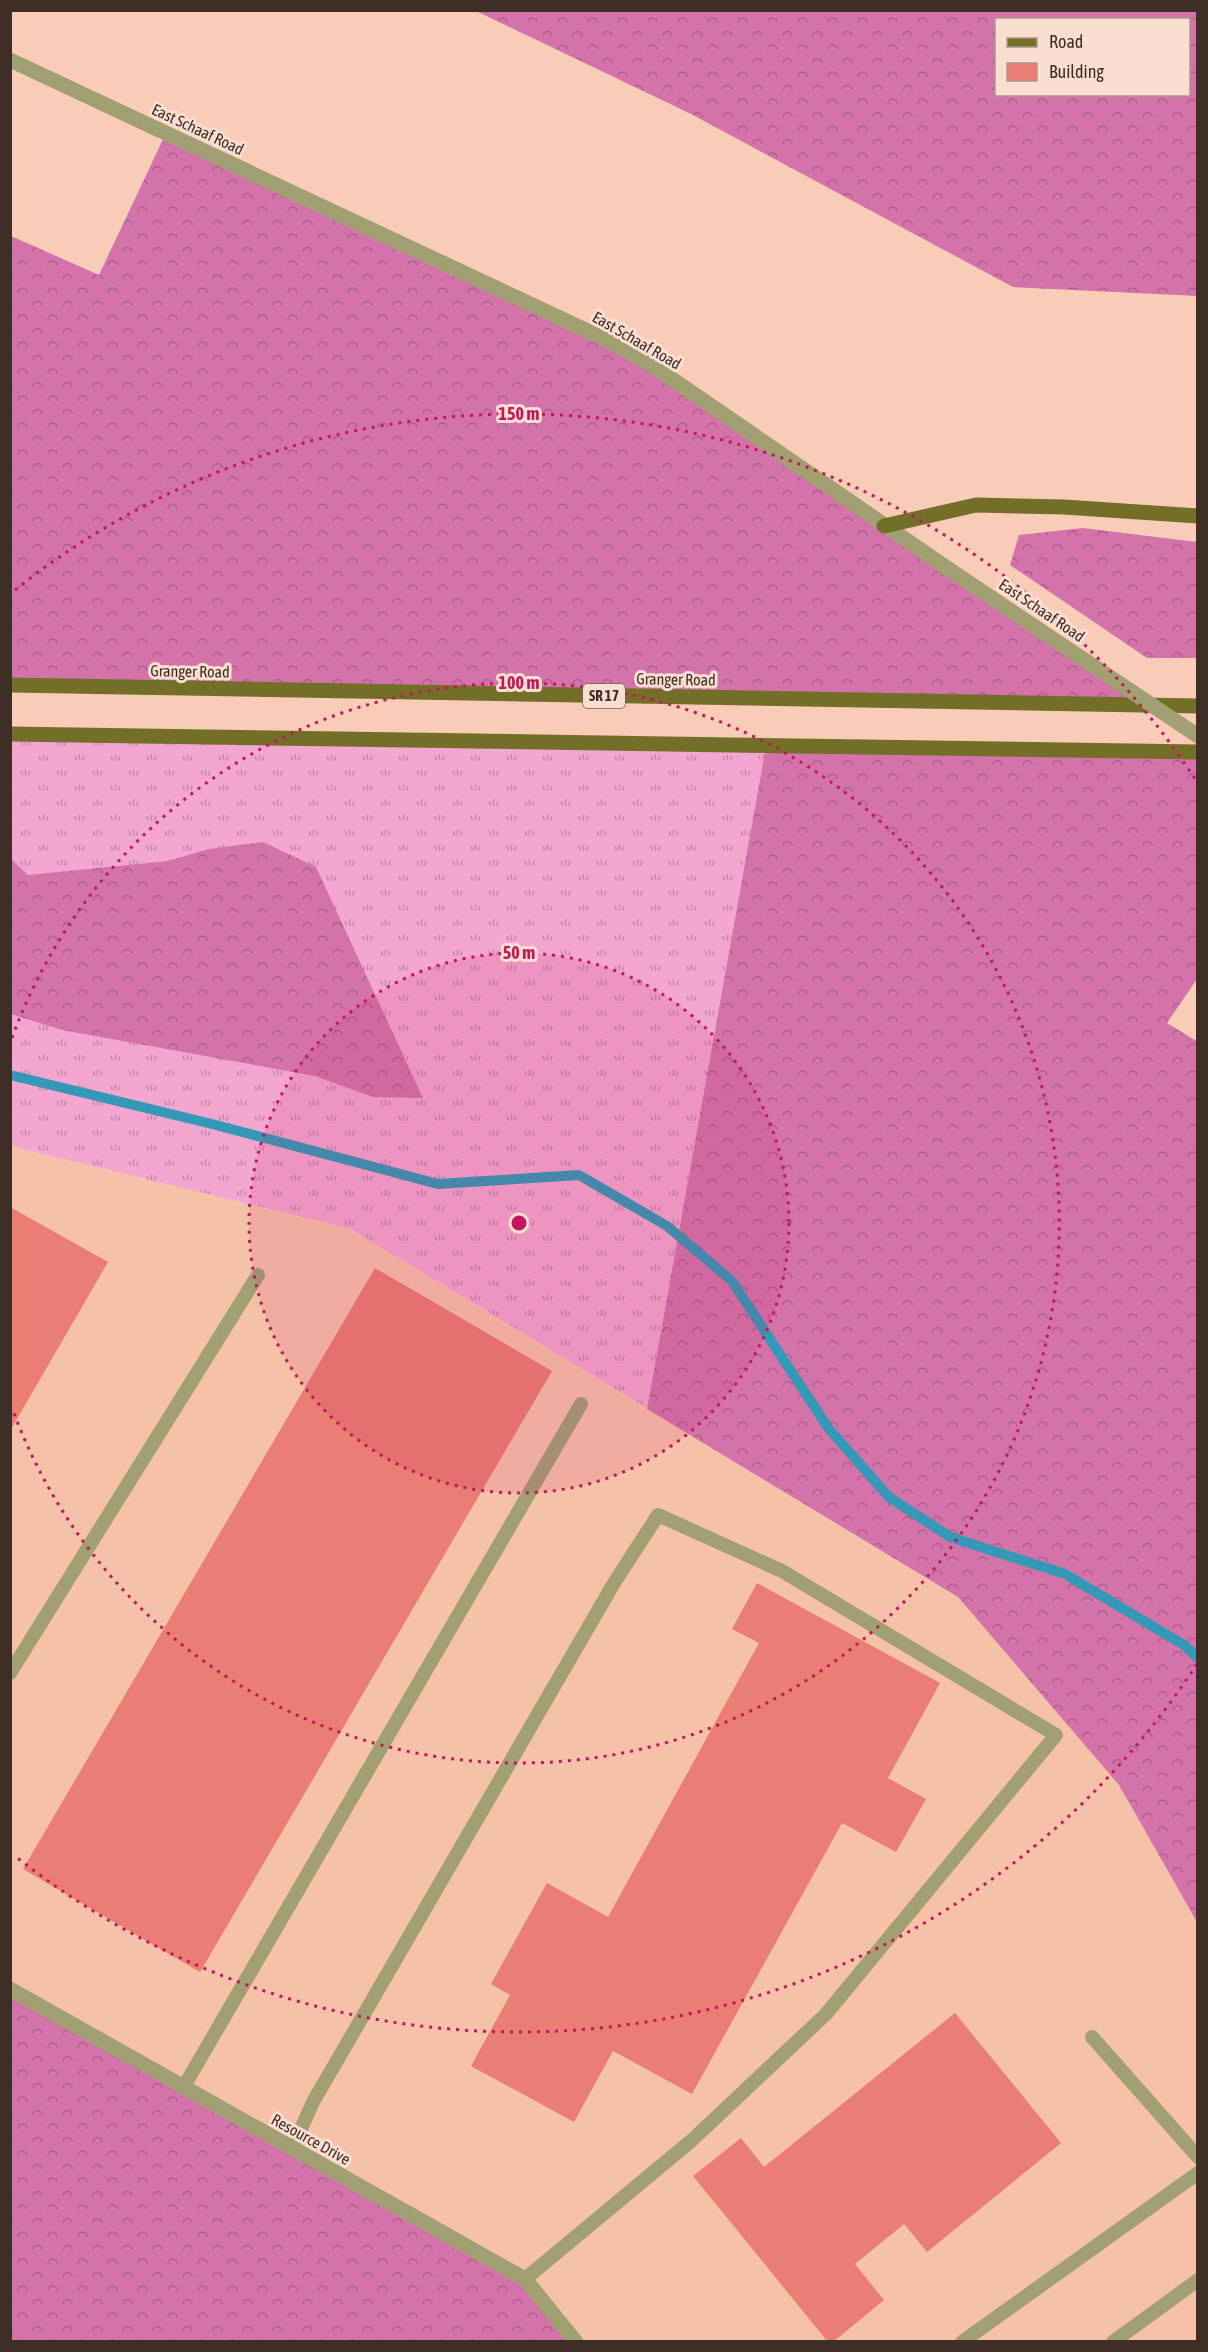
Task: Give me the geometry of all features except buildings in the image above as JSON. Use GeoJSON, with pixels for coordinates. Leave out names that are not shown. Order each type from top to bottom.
{"type":"FeatureCollection","features":[{"type":"Feature","properties":{"kind":"main road"},"geometry":{"type":"LineString","coordinates":[[884,526],[976,505],[1064,507],[1197,516]]}},
{"type":"Feature","properties":{"kind":"main road","name":"Granger Road"},"geometry":{"type":"LineString","coordinates":[[10,685],[1197,706]]}},
{"type":"Feature","properties":{"kind":"main road"},"geometry":{"type":"LineString","coordinates":[[10,734],[1197,752]]}},
{"type":"Feature","properties":{"kind":"street","name":"East Schaaf Road"},"geometry":{"type":"LineString","coordinates":[[10,60],[609,341],[656,368],[884,526],[1197,736]]}},
{"type":"Feature","properties":{"kind":"street","name":"Resource Drive"},"geometry":{"type":"LineString","coordinates":[[10,1989],[525,2279],[576,2342]]}},
{"type":"Feature","properties":{"kind":"lane"},"geometry":{"type":"LineString","coordinates":[[10,1673],[258,1275]]}},
{"type":"Feature","properties":{"kind":"lane"},"geometry":{"type":"LineString","coordinates":[[183,2088],[581,1404]]}},
{"type":"Feature","properties":{"kind":"lane"},"geometry":{"type":"LineString","coordinates":[[292,2149],[319,2092],[602,1604],[657,1515],[783,1571],[1056,1735],[826,2014],[691,2141],[525,2279]]}},
{"type":"Feature","properties":{"kind":"lane"},"geometry":{"type":"LineString","coordinates":[[1092,2037],[1197,2157]]}},
{"type":"Feature","properties":{"kind":"lane"},"geometry":{"type":"LineString","coordinates":[[962,2342],[1197,2173]]}},
{"type":"Feature","properties":{"kind":"lane"},"geometry":{"type":"LineString","coordinates":[[1113,2342],[1197,2280]]}},
{"type":"Feature","properties":{"kind":"shaded area"},"geometry":{"type":"Polygon","coordinates":[[[11,1146],[351,1229],[958,1597],[1119,1785],[1197,1922],[1197,2341],[576,2341],[11,1989],[11,1146]]]}},
{"type":"Feature","properties":{"kind":"green space"},"geometry":{"type":"Polygon","coordinates":[[[476,11],[1197,11],[1197,296],[1013,287],[691,114],[476,11]]]}},
{"type":"Feature","properties":{"kind":"green space"},"geometry":{"type":"Polygon","coordinates":[[[166,133],[609,341],[1150,706],[11,685],[11,236],[99,275],[166,133]]]}},
{"type":"Feature","properties":{"kind":"green space"},"geometry":{"type":"Polygon","coordinates":[[[1083,528],[1197,542],[1197,658],[1147,658],[1010,565],[1019,535],[1083,528]]]}},
{"type":"Feature","properties":{"kind":"green space"},"geometry":{"type":"Polygon","coordinates":[[[11,734],[766,746],[647,1408],[351,1229],[11,1146],[11,734]]]}},
{"type":"Feature","properties":{"kind":"green space"},"geometry":{"type":"Polygon","coordinates":[[[766,746],[1197,750],[1197,979],[1167,1023],[1198,1042],[1197,1922],[1119,1785],[958,1597],[647,1409],[766,746]]]}},
{"type":"Feature","properties":{"kind":"green space"},"geometry":{"type":"Polygon","coordinates":[[[263,842],[316,867],[423,1098],[373,1097],[315,1076],[62,1030],[11,1014],[11,859],[28,875],[168,861],[209,849],[263,842]]]}},
{"type":"Feature","properties":{"kind":"green space"},"geometry":{"type":"Polygon","coordinates":[[[10,1989],[525,2279],[576,2341],[11,2341],[10,1989]]]}},
{"type":"Feature","properties":{"kind":"waterway"},"geometry":{"type":"LineString","coordinates":[[10,1075],[212,1124],[438,1184],[579,1175],[667,1226],[732,1281],[829,1429],[889,1497],[950,1537],[1065,1574],[1184,1645],[1198,1658]]}}]}
